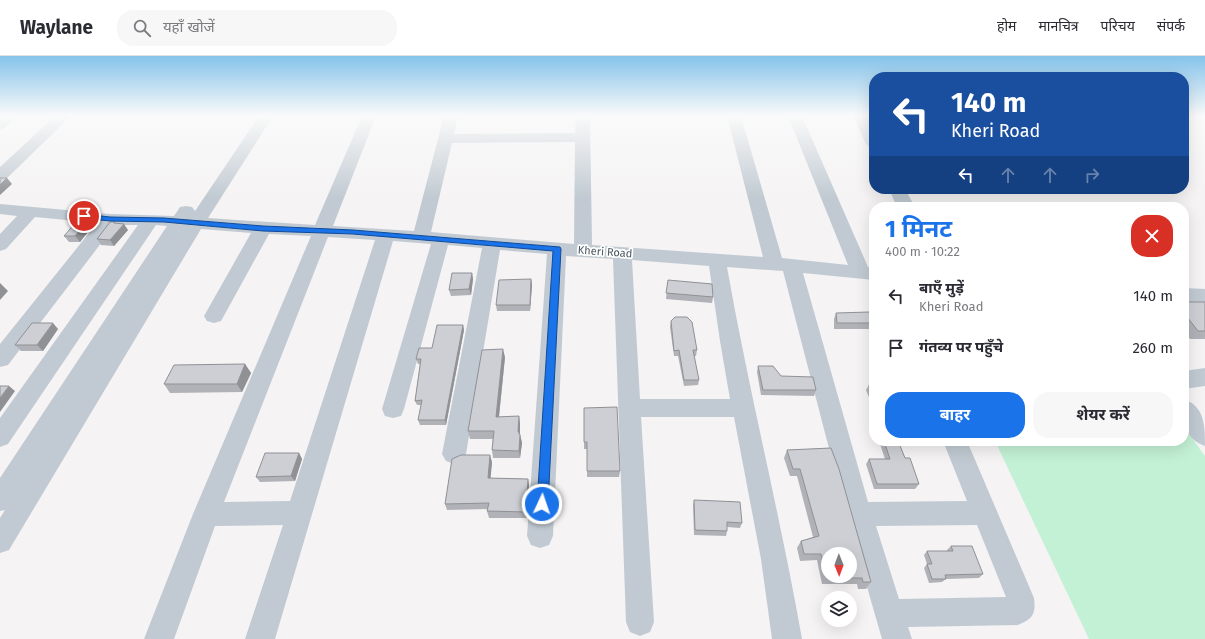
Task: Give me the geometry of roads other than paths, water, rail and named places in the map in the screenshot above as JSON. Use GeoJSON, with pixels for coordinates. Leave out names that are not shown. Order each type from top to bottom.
{"type":"FeatureCollection","features":[{"type":"Feature","properties":{"kind":"street"},"geometry":{"type":"LineString","coordinates":[[0,176],[35,143]]}},
{"type":"Feature","properties":{"kind":"street"},"geometry":{"type":"LineString","coordinates":[[0,541],[236,143]]}},
{"type":"Feature","properties":{"kind":"street"},"geometry":{"type":"LineString","coordinates":[[0,500],[188,222],[246,143]]}},
{"type":"Feature","properties":{"kind":"street"},"geometry":{"type":"LineString","coordinates":[[159,639],[206,514],[358,143]]}},
{"type":"Feature","properties":{"kind":"street"},"geometry":{"type":"LineString","coordinates":[[421,237],[444,143]]}},
{"type":"Feature","properties":{"kind":"street"},"geometry":{"type":"LineString","coordinates":[[583,143],[583,251]]}},
{"type":"Feature","properties":{"kind":"street"},"geometry":{"type":"LineString","coordinates":[[743,143],[782,265],[897,639]]}},
{"type":"Feature","properties":{"kind":"street"},"geometry":{"type":"LineString","coordinates":[[808,143],[868,274]]}},
{"type":"Feature","properties":{"kind":"street","name":"Kheri Road"},"geometry":{"type":"LineString","coordinates":[[0,209],[110,219],[188,222],[263,228],[386,234],[557,249],[782,265],[868,274]]}},
{"type":"Feature","properties":{"kind":"street"},"geometry":{"type":"LineString","coordinates":[[0,245],[30,212]]}},
{"type":"Feature","properties":{"kind":"street"},"geometry":{"type":"LineString","coordinates":[[0,359],[110,219]]}},
{"type":"Feature","properties":{"kind":"street"},"geometry":{"type":"LineString","coordinates":[[0,437],[151,220]]}},
{"type":"Feature","properties":{"kind":"street"},"geometry":{"type":"LineString","coordinates":[[214,316],[263,228]]}},
{"type":"Feature","properties":{"kind":"street"},"geometry":{"type":"LineString","coordinates":[[260,639],[386,234]]}},
{"type":"Feature","properties":{"kind":"street"},"geometry":{"type":"LineString","coordinates":[[393,409],[441,239]]}},
{"type":"Feature","properties":{"kind":"street"},"geometry":{"type":"LineString","coordinates":[[454,454],[492,243]]}},
{"type":"Feature","properties":{"kind":"street"},"geometry":{"type":"LineString","coordinates":[[540,536],[557,249]]}},
{"type":"Feature","properties":{"kind":"street"},"geometry":{"type":"LineString","coordinates":[[622,253],[640,622]]}},
{"type":"Feature","properties":{"kind":"street"},"geometry":{"type":"LineString","coordinates":[[717,260],[730,341],[774,559],[787,639]]}},
{"type":"Feature","properties":{"kind":"street"},"geometry":{"type":"LineString","coordinates":[[1189,295],[1205,296]]}},
{"type":"Feature","properties":{"kind":"street"},"geometry":{"type":"LineString","coordinates":[[1189,380],[1205,378]]}},
{"type":"Feature","properties":{"kind":"street"},"geometry":{"type":"LineString","coordinates":[[629,408],[743,408]]}},
{"type":"Feature","properties":{"kind":"street"},"geometry":{"type":"LineString","coordinates":[[1189,415],[1205,436]]}},
{"type":"Feature","properties":{"kind":"street"},"geometry":{"type":"LineString","coordinates":[[889,613],[1013,612],[1018,611],[1021,608],[1020,598],[957,446]]}},
{"type":"Feature","properties":{"kind":"street"},"geometry":{"type":"LineString","coordinates":[[206,514],[298,513]]}},
{"type":"Feature","properties":{"kind":"street"},"geometry":{"type":"LineString","coordinates":[[859,514],[985,513]]}}]}
